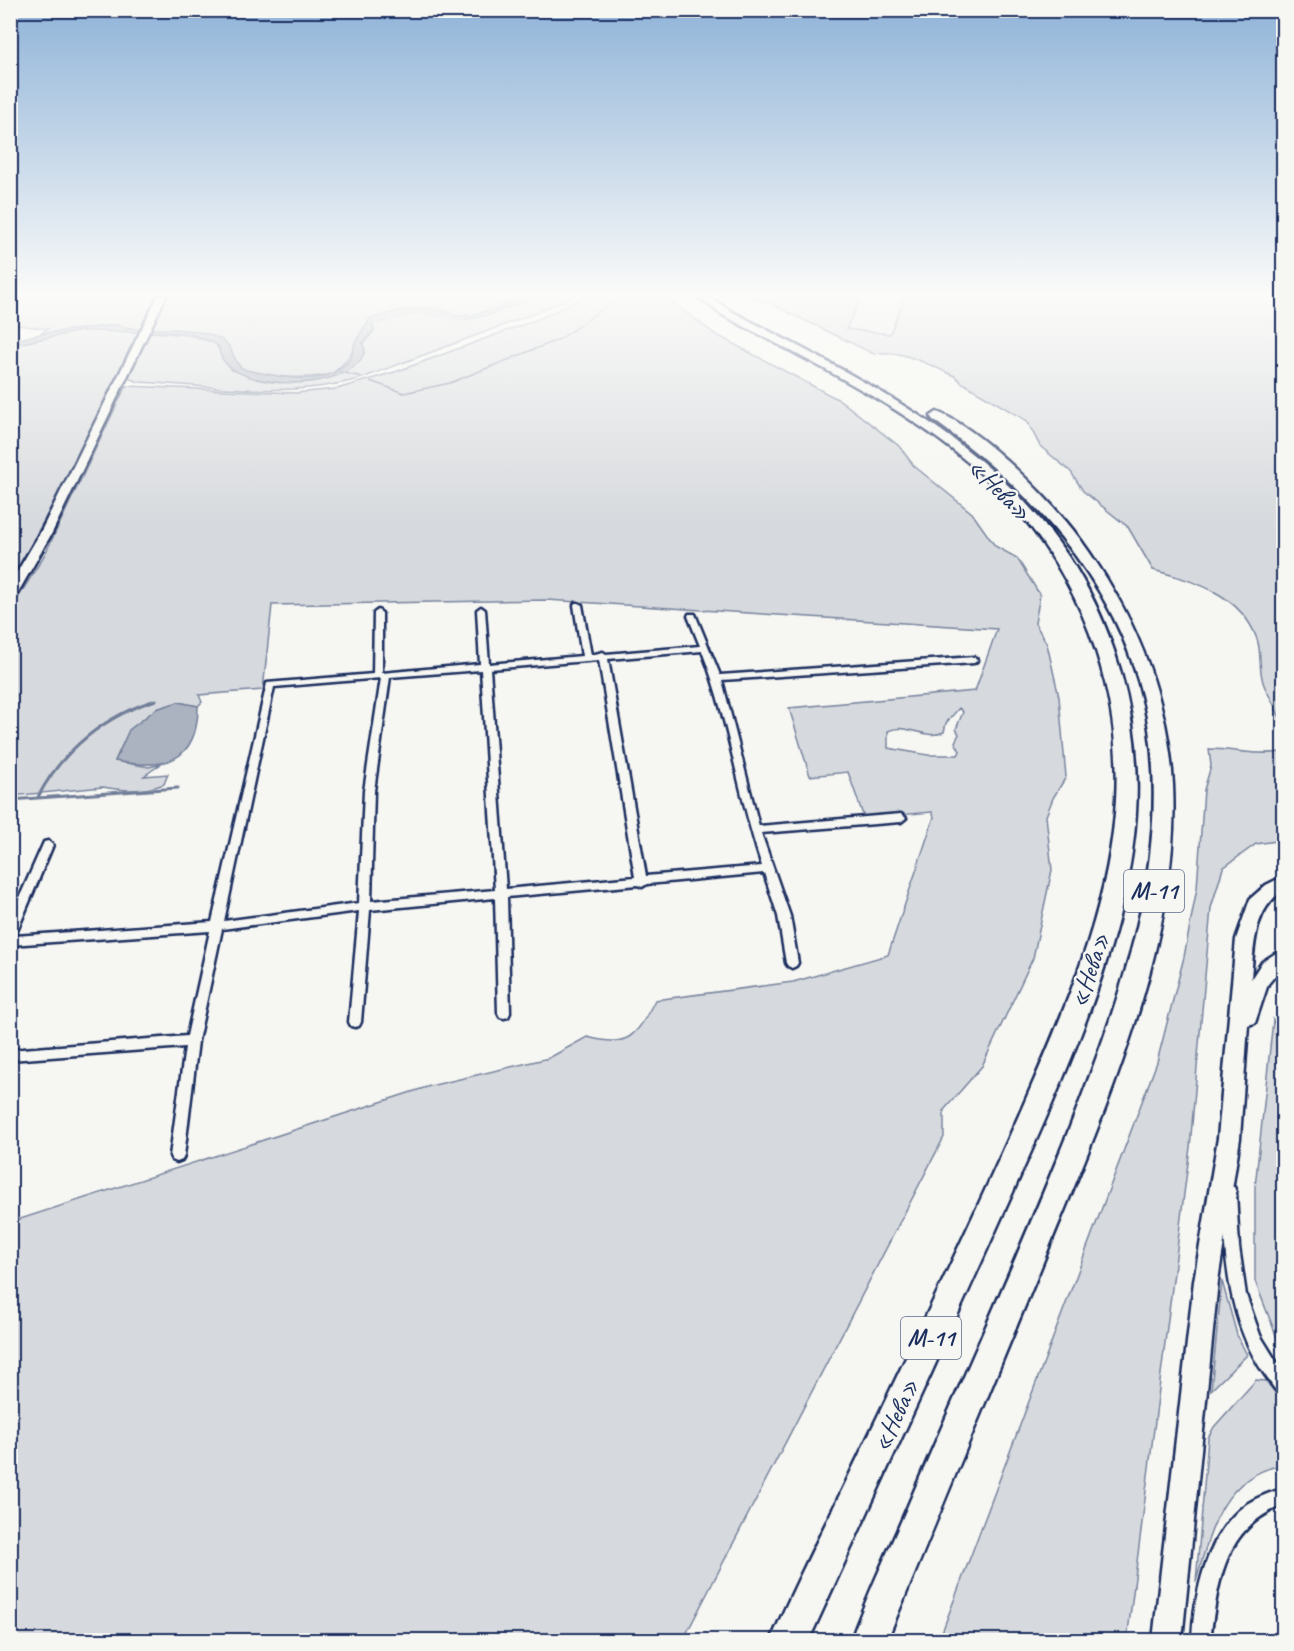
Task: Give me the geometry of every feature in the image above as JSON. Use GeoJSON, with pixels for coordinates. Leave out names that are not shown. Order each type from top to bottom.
{"type":"FeatureCollection","features":[{"type":"Feature","properties":{"kind":"highway","name":"«Нева»"},"geometry":{"type":"LineString","coordinates":[[790,1641],[1005,1179],[1067,1032],[1102,936],[1122,847],[1125,754],[1123,723],[1110,667],[1094,621],[1054,547],[1033,521],[964,454],[928,426],[889,401],[837,373]]}},
{"type":"Feature","properties":{"kind":"highway","name":"«Нева»"},"geometry":{"type":"LineString","coordinates":[[861,373],[908,398],[986,451],[1028,489],[1077,542],[1106,588],[1124,623],[1143,671],[1158,727],[1163,783],[1161,855],[1140,961],[1112,1050],[1058,1192],[869,1641]]}},
{"type":"Feature","properties":{"kind":"street"},"geometry":{"type":"LineString","coordinates":[[10,596],[50,526],[125,373]]}},
{"type":"Feature","properties":{"kind":"street"},"geometry":{"type":"LineString","coordinates":[[578,604],[587,657]]}},
{"type":"Feature","properties":{"kind":"street"},"geometry":{"type":"LineString","coordinates":[[481,610],[501,895],[504,1013]]}},
{"type":"Feature","properties":{"kind":"street"},"geometry":{"type":"LineString","coordinates":[[356,1022],[365,906],[369,791],[382,674],[378,613]]}},
{"type":"Feature","properties":{"kind":"street"},"geometry":{"type":"LineString","coordinates":[[692,616],[717,678],[755,830],[784,916],[792,963]]}},
{"type":"Feature","properties":{"kind":"street"},"geometry":{"type":"LineString","coordinates":[[177,1156],[192,1041],[270,685],[704,648]]}},
{"type":"Feature","properties":{"kind":"street"},"geometry":{"type":"LineString","coordinates":[[603,655],[642,883]]}},
{"type":"Feature","properties":{"kind":"street"},"geometry":{"type":"LineString","coordinates":[[717,678],[974,660]]}},
{"type":"Feature","properties":{"kind":"street"},"geometry":{"type":"LineString","coordinates":[[755,830],[901,818]]}},
{"type":"Feature","properties":{"kind":"street"},"geometry":{"type":"LineString","coordinates":[[10,934],[48,845]]}},
{"type":"Feature","properties":{"kind":"street"},"geometry":{"type":"LineString","coordinates":[[10,941],[216,926],[365,906],[642,883],[767,869]]}},
{"type":"Feature","properties":{"kind":"street"},"geometry":{"type":"LineString","coordinates":[[1167,1641],[1206,1281],[1230,1138],[1248,924],[1256,904],[1263,895],[1284,882]]}},
{"type":"Feature","properties":{"kind":"street"},"geometry":{"type":"LineString","coordinates":[[1237,1061],[1260,978],[1275,961],[1284,956]]}},
{"type":"Feature","properties":{"kind":"street"},"geometry":{"type":"LineString","coordinates":[[10,1055],[192,1041]]}},
{"type":"Feature","properties":{"kind":"street"},"geometry":{"type":"LineString","coordinates":[[1230,1138],[1231,1240],[1237,1297],[1248,1331],[1284,1388]]}},
{"type":"Feature","properties":{"kind":"street"},"geometry":{"type":"LineString","coordinates":[[1201,1641],[1203,1620],[1220,1547],[1239,1520],[1266,1500],[1284,1496]]}},
{"type":"Feature","properties":{"kind":"shaded area"},"geometry":{"type":"Polygon","coordinates":[[[11,373],[120,373],[72,469],[11,581],[11,373]]]}},
{"type":"Feature","properties":{"kind":"shaded area"},"geometry":{"type":"Polygon","coordinates":[[[130,373],[245,373],[301,382],[317,381],[337,373],[375,373],[335,384],[279,390],[139,382],[128,378],[130,373]]]}},
{"type":"Feature","properties":{"kind":"shaded area"},"geometry":{"type":"Polygon","coordinates":[[[240,373],[264,373],[303,378],[317,378],[342,373],[316,381],[289,383],[263,380],[240,373]]]}},
{"type":"Feature","properties":{"kind":"shaded area"},"geometry":{"type":"Polygon","coordinates":[[[254,373],[332,373],[315,377],[254,373]]]}},
{"type":"Feature","properties":{"kind":"shaded area"},"geometry":{"type":"Polygon","coordinates":[[[391,373],[788,373],[841,401],[899,446],[914,466],[972,513],[995,546],[1017,558],[1040,595],[1035,623],[1047,644],[1059,697],[1066,777],[1053,798],[1046,816],[1052,870],[1033,958],[982,1066],[944,1110],[944,1137],[683,1640],[11,1640],[11,1222],[430,1086],[549,1058],[587,1037],[622,1040],[630,1037],[636,1031],[655,1000],[793,982],[888,955],[934,817],[932,812],[864,818],[848,772],[810,776],[789,708],[975,691],[997,629],[547,600],[272,605],[263,690],[199,695],[202,702],[198,706],[178,702],[122,746],[115,761],[149,767],[161,764],[144,776],[168,774],[164,784],[142,790],[103,787],[11,796],[10,611],[45,554],[126,386],[296,393],[337,389],[391,373]],[[959,708],[946,723],[944,732],[930,734],[903,729],[888,731],[888,748],[928,755],[958,755],[960,751],[955,742],[959,734],[956,729],[963,712],[959,708]]]}},
{"type":"Feature","properties":{"kind":"shaded area"},"geometry":{"type":"Polygon","coordinates":[[[948,373],[1283,373],[1283,727],[1262,680],[1257,639],[1250,624],[1240,611],[1228,600],[1200,585],[1153,570],[1128,527],[1083,491],[1071,472],[1040,446],[1027,421],[961,382],[948,373]]]}},
{"type":"Feature","properties":{"kind":"shaded area"},"geometry":{"type":"Polygon","coordinates":[[[178,702],[198,706],[192,740],[184,751],[174,759],[162,763],[132,764],[115,761],[129,730],[156,709],[178,702]]]}},
{"type":"Feature","properties":{"kind":"shaded area"},"geometry":{"type":"Polygon","coordinates":[[[1283,746],[1283,840],[1256,844],[1223,868],[1211,908],[1190,1147],[1127,1640],[939,1640],[1157,1062],[1184,957],[1197,888],[1204,790],[1211,766],[1209,749],[1272,753],[1281,752],[1283,746]]]}},
{"type":"Feature","properties":{"kind":"shaded area"},"geometry":{"type":"Polygon","coordinates":[[[1273,1020],[1284,1043],[1283,1353],[1255,1281],[1255,1187],[1273,1020]]]}},
{"type":"Feature","properties":{"kind":"shaded area"},"geometry":{"type":"Polygon","coordinates":[[[1222,1281],[1237,1335],[1247,1355],[1211,1390],[1222,1281]]]}},
{"type":"Feature","properties":{"kind":"shaded area"},"geometry":{"type":"Polygon","coordinates":[[[1256,1380],[1266,1381],[1283,1403],[1283,1465],[1262,1471],[1246,1480],[1232,1493],[1214,1526],[1196,1582],[1208,1438],[1214,1427],[1256,1380]]]}},
{"type":"Feature","properties":{"kind":"waterway"},"geometry":{"type":"LineString","coordinates":[[345,373],[362,377]]}},
{"type":"Feature","properties":{"kind":"waterway"},"geometry":{"type":"LineString","coordinates":[[370,381],[404,393],[450,383],[475,373]]}},
{"type":"Feature","properties":{"kind":"waterway"},"geometry":{"type":"LineString","coordinates":[[38,797],[60,764],[87,736],[120,715],[156,700]]}},
{"type":"Feature","properties":{"kind":"waterway"},"geometry":{"type":"LineString","coordinates":[[10,800],[178,788]]}}]}
